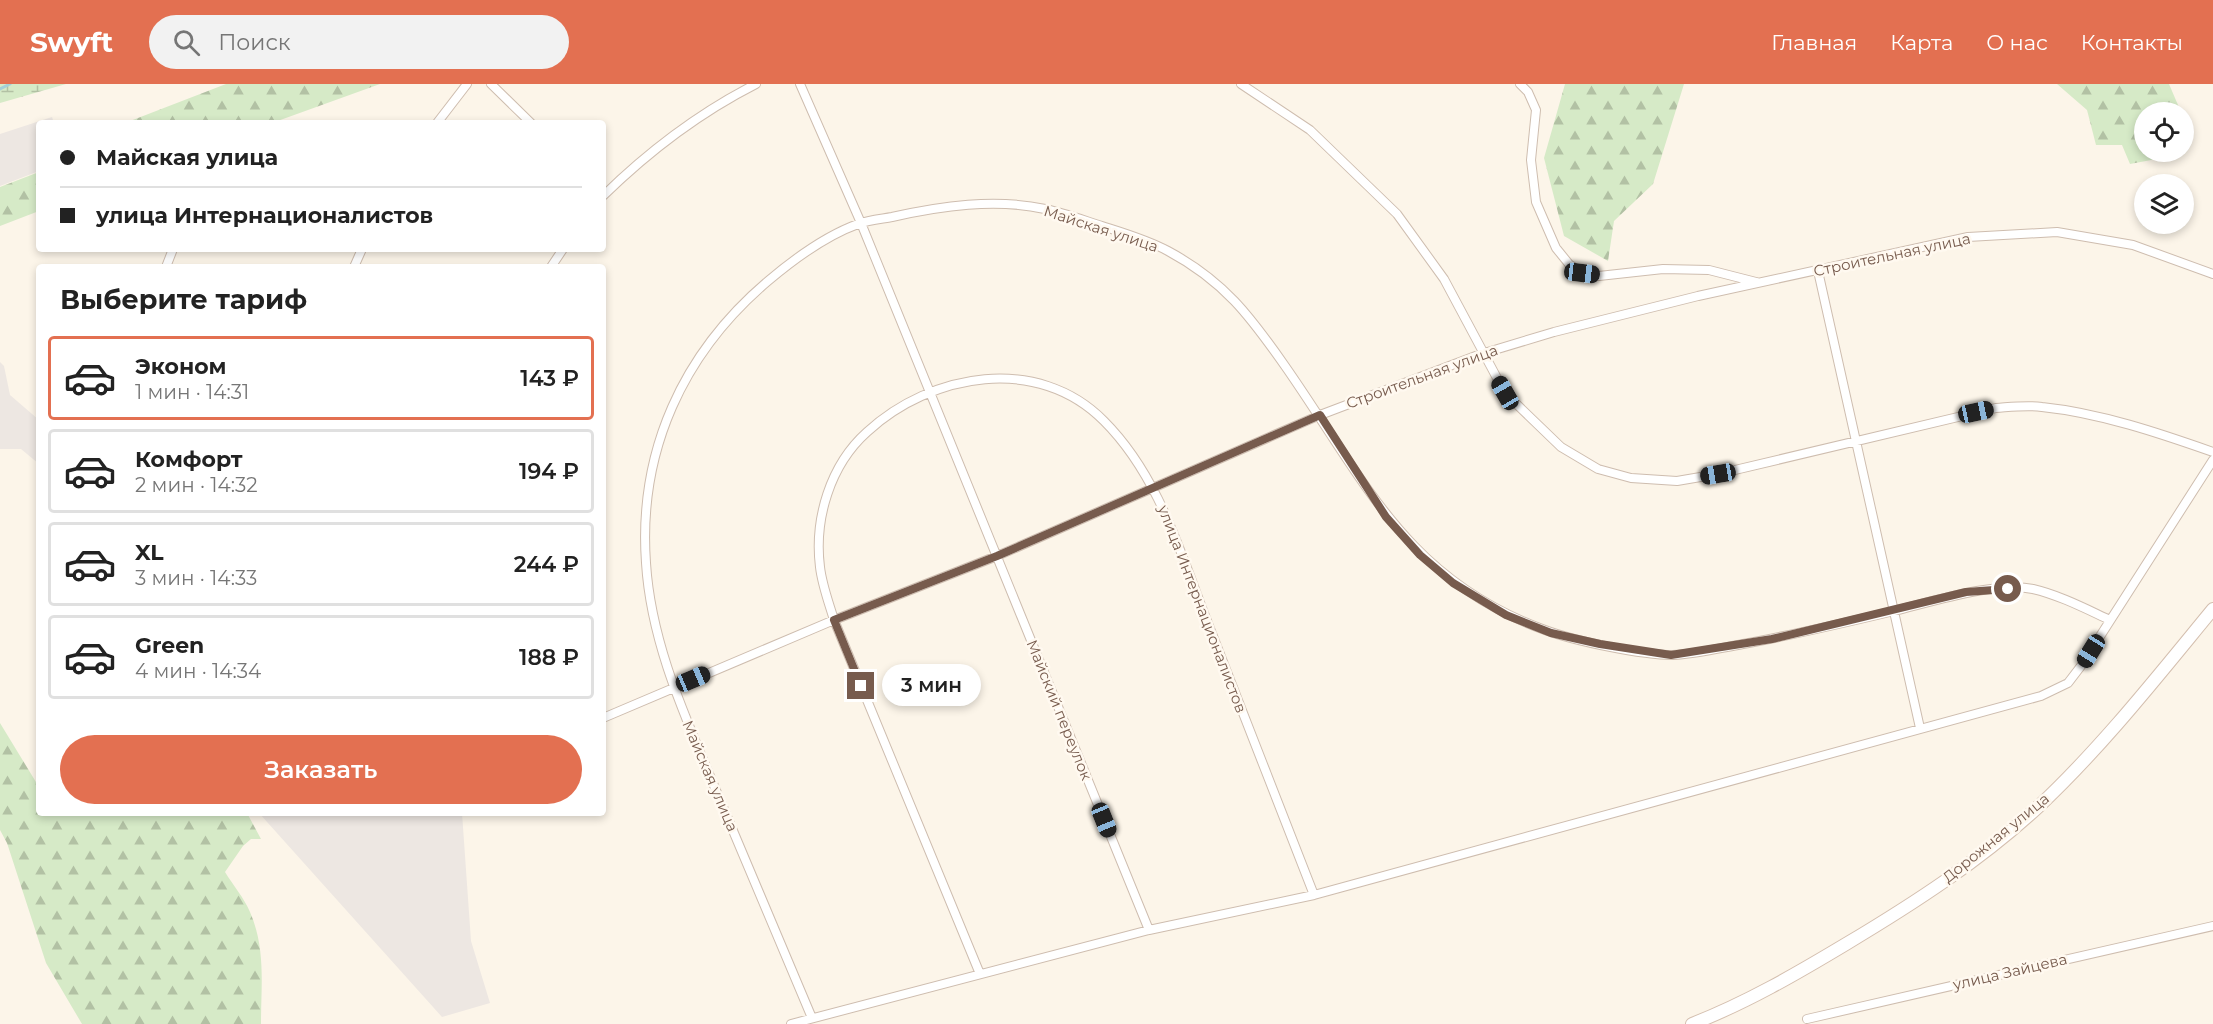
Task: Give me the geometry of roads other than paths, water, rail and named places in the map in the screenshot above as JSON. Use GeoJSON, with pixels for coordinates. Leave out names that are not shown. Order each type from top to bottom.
{"type":"FeatureCollection","features":[{"type":"Feature","properties":{"kind":"street"},"geometry":{"type":"LineString","coordinates":[[439,120],[467,84]]}},
{"type":"Feature","properties":{"kind":"street"},"geometry":{"type":"LineString","coordinates":[[492,84],[528,120]]}},
{"type":"Feature","properties":{"kind":"street"},"geometry":{"type":"LineString","coordinates":[[606,192],[665,140],[714,105],[756,84]]}},
{"type":"Feature","properties":{"kind":"street","name":"Майский переулок"},"geometry":{"type":"LineString","coordinates":[[800,84],[861,223],[928,393],[1149,930]]}},
{"type":"Feature","properties":{"kind":"street"},"geometry":{"type":"LineString","coordinates":[[1241,84],[1310,130],[1397,214],[1444,279],[1471,325],[1481,354],[1505,393],[1561,447],[1598,469],[1631,478],[1677,481],[1996,408],[2042,407],[2161,434],[2213,452]]}},
{"type":"Feature","properties":{"kind":"street"},"geometry":{"type":"LineString","coordinates":[[1520,84],[1528,92],[1536,110],[1531,160],[1536,202],[1556,248],[1569,264],[1582,273],[1599,276],[1663,269],[1710,270],[1758,283]]}},
{"type":"Feature","properties":{"kind":"street","name":"Майская улица"},"geometry":{"type":"LineString","coordinates":[[812,1018],[673,688],[653,621],[646,564],[645,524],[654,463],[664,425],[686,374],[720,327],[790,262],[832,236],[861,223],[925,209],[982,204],[1043,208],[1121,232],[1168,251],[1219,285],[1254,320],[1320,415],[1386,517],[1420,555],[1453,583],[1506,615],[1551,633],[1600,644],[1671,655],[1772,639],[1892,612],[1966,592],[2029,587],[2110,620]]}},
{"type":"Feature","properties":{"kind":"street","name":"Строительная улица"},"geometry":{"type":"LineString","coordinates":[[606,717],[834,620],[997,556],[1320,415],[1481,354],[1554,332],[1758,283],[1968,237],[2057,232],[2133,245],[2213,274]]}},
{"type":"Feature","properties":{"kind":"street"},"geometry":{"type":"LineString","coordinates":[[1818,271],[1854,442],[1920,728]]}},
{"type":"Feature","properties":{"kind":"street","name":"улица Интернационалистов"},"geometry":{"type":"LineString","coordinates":[[980,974],[834,620],[820,570],[818,541],[823,505],[839,467],[866,432],[903,406],[928,393],[963,380],[999,376],[1053,388],[1084,404],[1104,421],[1155,488],[1314,895]]}},
{"type":"Feature","properties":{"kind":"street"},"geometry":{"type":"LineString","coordinates":[[791,1024],[1149,930],[1314,895],[2042,696],[2068,683],[2213,460]]}},
{"type":"Feature","properties":{"kind":"street","name":"Дорожная улица"},"geometry":{"type":"LineString","coordinates":[[1692,1024],[1793,976],[1886,920],[1953,875],[2037,808],[2099,745],[2213,609]]}},
{"type":"Feature","properties":{"kind":"street","name":"улица Зайцева"},"geometry":{"type":"LineString","coordinates":[[1807,1019],[2213,926]]}},
{"type":"Feature","properties":{"kind":"waterway"},"geometry":{"type":"LineString","coordinates":[[0,89],[10,84]]}}]}
